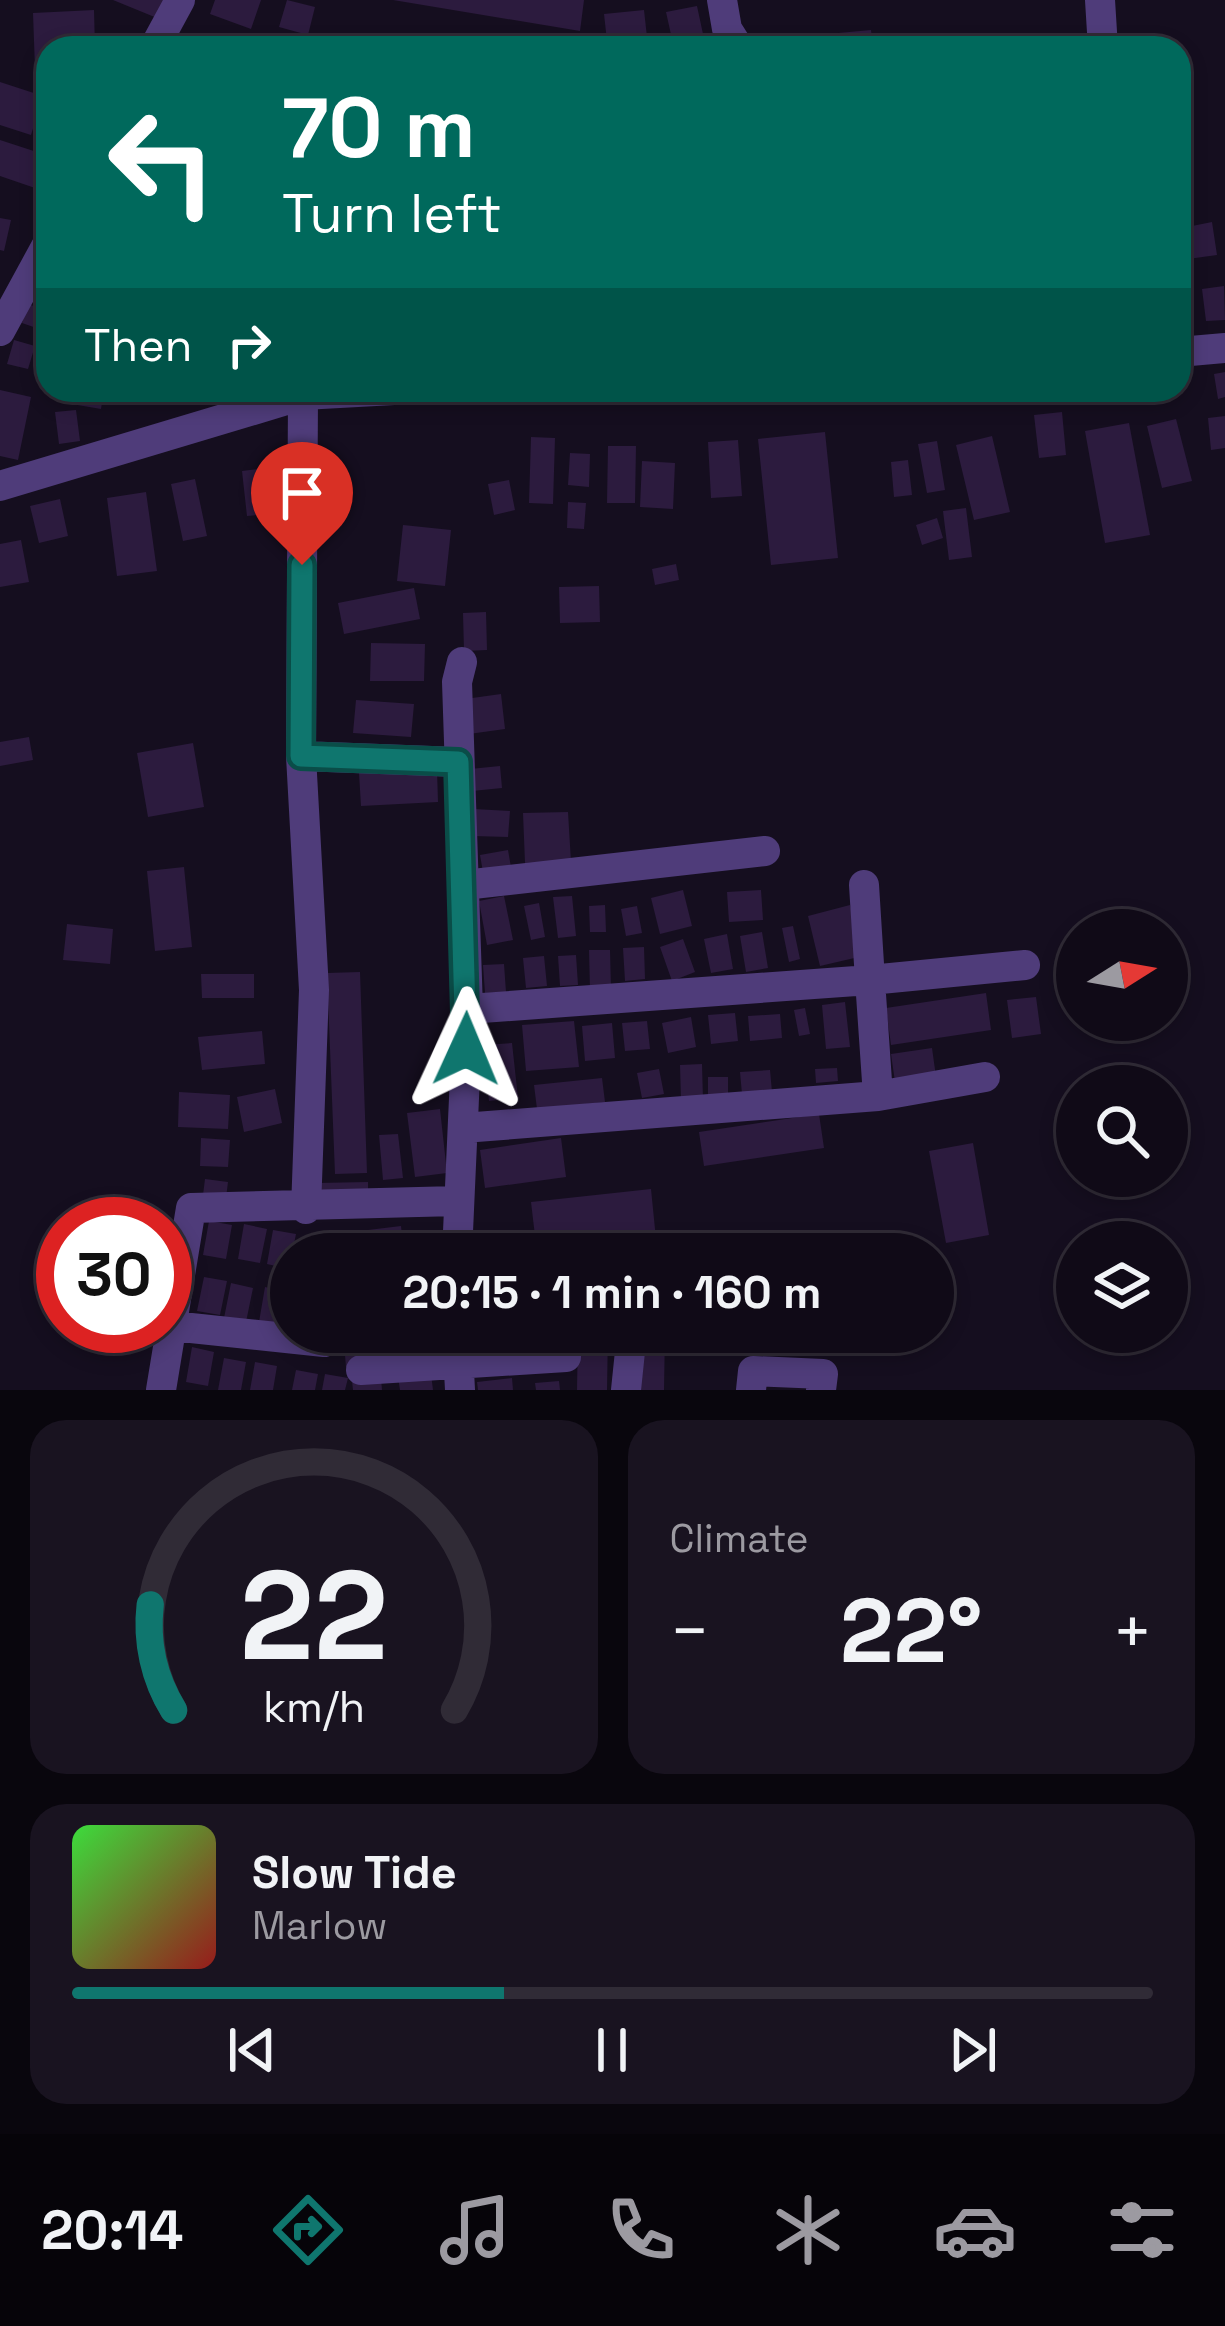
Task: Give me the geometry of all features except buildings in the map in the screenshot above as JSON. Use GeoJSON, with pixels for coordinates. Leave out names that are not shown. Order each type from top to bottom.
{"type":"FeatureCollection","features":[{"type":"Feature","properties":{"kind":"street"},"geometry":{"type":"LineString","coordinates":[[160,36],[180,0]]}},
{"type":"Feature","properties":{"kind":"street"},"geometry":{"type":"LineString","coordinates":[[722,0],[731,36]]}},
{"type":"Feature","properties":{"kind":"street"},"geometry":{"type":"LineString","coordinates":[[1100,0],[1102,36]]}},
{"type":"Feature","properties":{"kind":"street"},"geometry":{"type":"LineString","coordinates":[[0,331],[36,266]]}},
{"type":"Feature","properties":{"kind":"street"},"geometry":{"type":"LineString","coordinates":[[1191,351],[1225,348]]}},
{"type":"Feature","properties":{"kind":"street"},"geometry":{"type":"LineString","coordinates":[[0,486],[280,402]]}},
{"type":"Feature","properties":{"kind":"street"},"geometry":{"type":"LineString","coordinates":[[303,402],[301,756],[314,990],[305,1209]]}},
{"type":"Feature","properties":{"kind":"street"},"geometry":{"type":"LineString","coordinates":[[458,1233],[468,1009],[458,762],[457,682],[463,662]]}},
{"type":"Feature","properties":{"kind":"street"},"geometry":{"type":"LineString","coordinates":[[301,756],[458,762]]}},
{"type":"Feature","properties":{"kind":"street"},"geometry":{"type":"LineString","coordinates":[[464,885],[765,851]]}},
{"type":"Feature","properties":{"kind":"street"},"geometry":{"type":"LineString","coordinates":[[864,885],[878,1096]]}},
{"type":"Feature","properties":{"kind":"street"},"geometry":{"type":"LineString","coordinates":[[468,1009],[1025,965]]}},
{"type":"Feature","properties":{"kind":"street"},"geometry":{"type":"LineString","coordinates":[[464,1128],[878,1096],[986,1077]]}},
{"type":"Feature","properties":{"kind":"street"},"geometry":{"type":"LineString","coordinates":[[192,1208],[457,1202]]}},
{"type":"Feature","properties":{"kind":"street"},"geometry":{"type":"LineString","coordinates":[[192,1329],[270,1337]]}},
{"type":"Feature","properties":{"kind":"street"},"geometry":{"type":"LineString","coordinates":[[161,1390],[167,1353]]}},
{"type":"Feature","properties":{"kind":"street"},"geometry":{"type":"LineString","coordinates":[[626,1390],[630,1353]]}},
{"type":"Feature","properties":{"kind":"street"},"geometry":{"type":"LineString","coordinates":[[361,1370],[566,1357]]}},
{"type":"Feature","properties":{"kind":"street"},"geometry":{"type":"LineString","coordinates":[[751,1390],[753,1371],[823,1374],[821,1390]]}},
{"type":"Feature","properties":{"kind":"route"},"geometry":{"type":"LineString","coordinates":[[302,565],[301,756],[458,762],[466,1049]]}}]}
